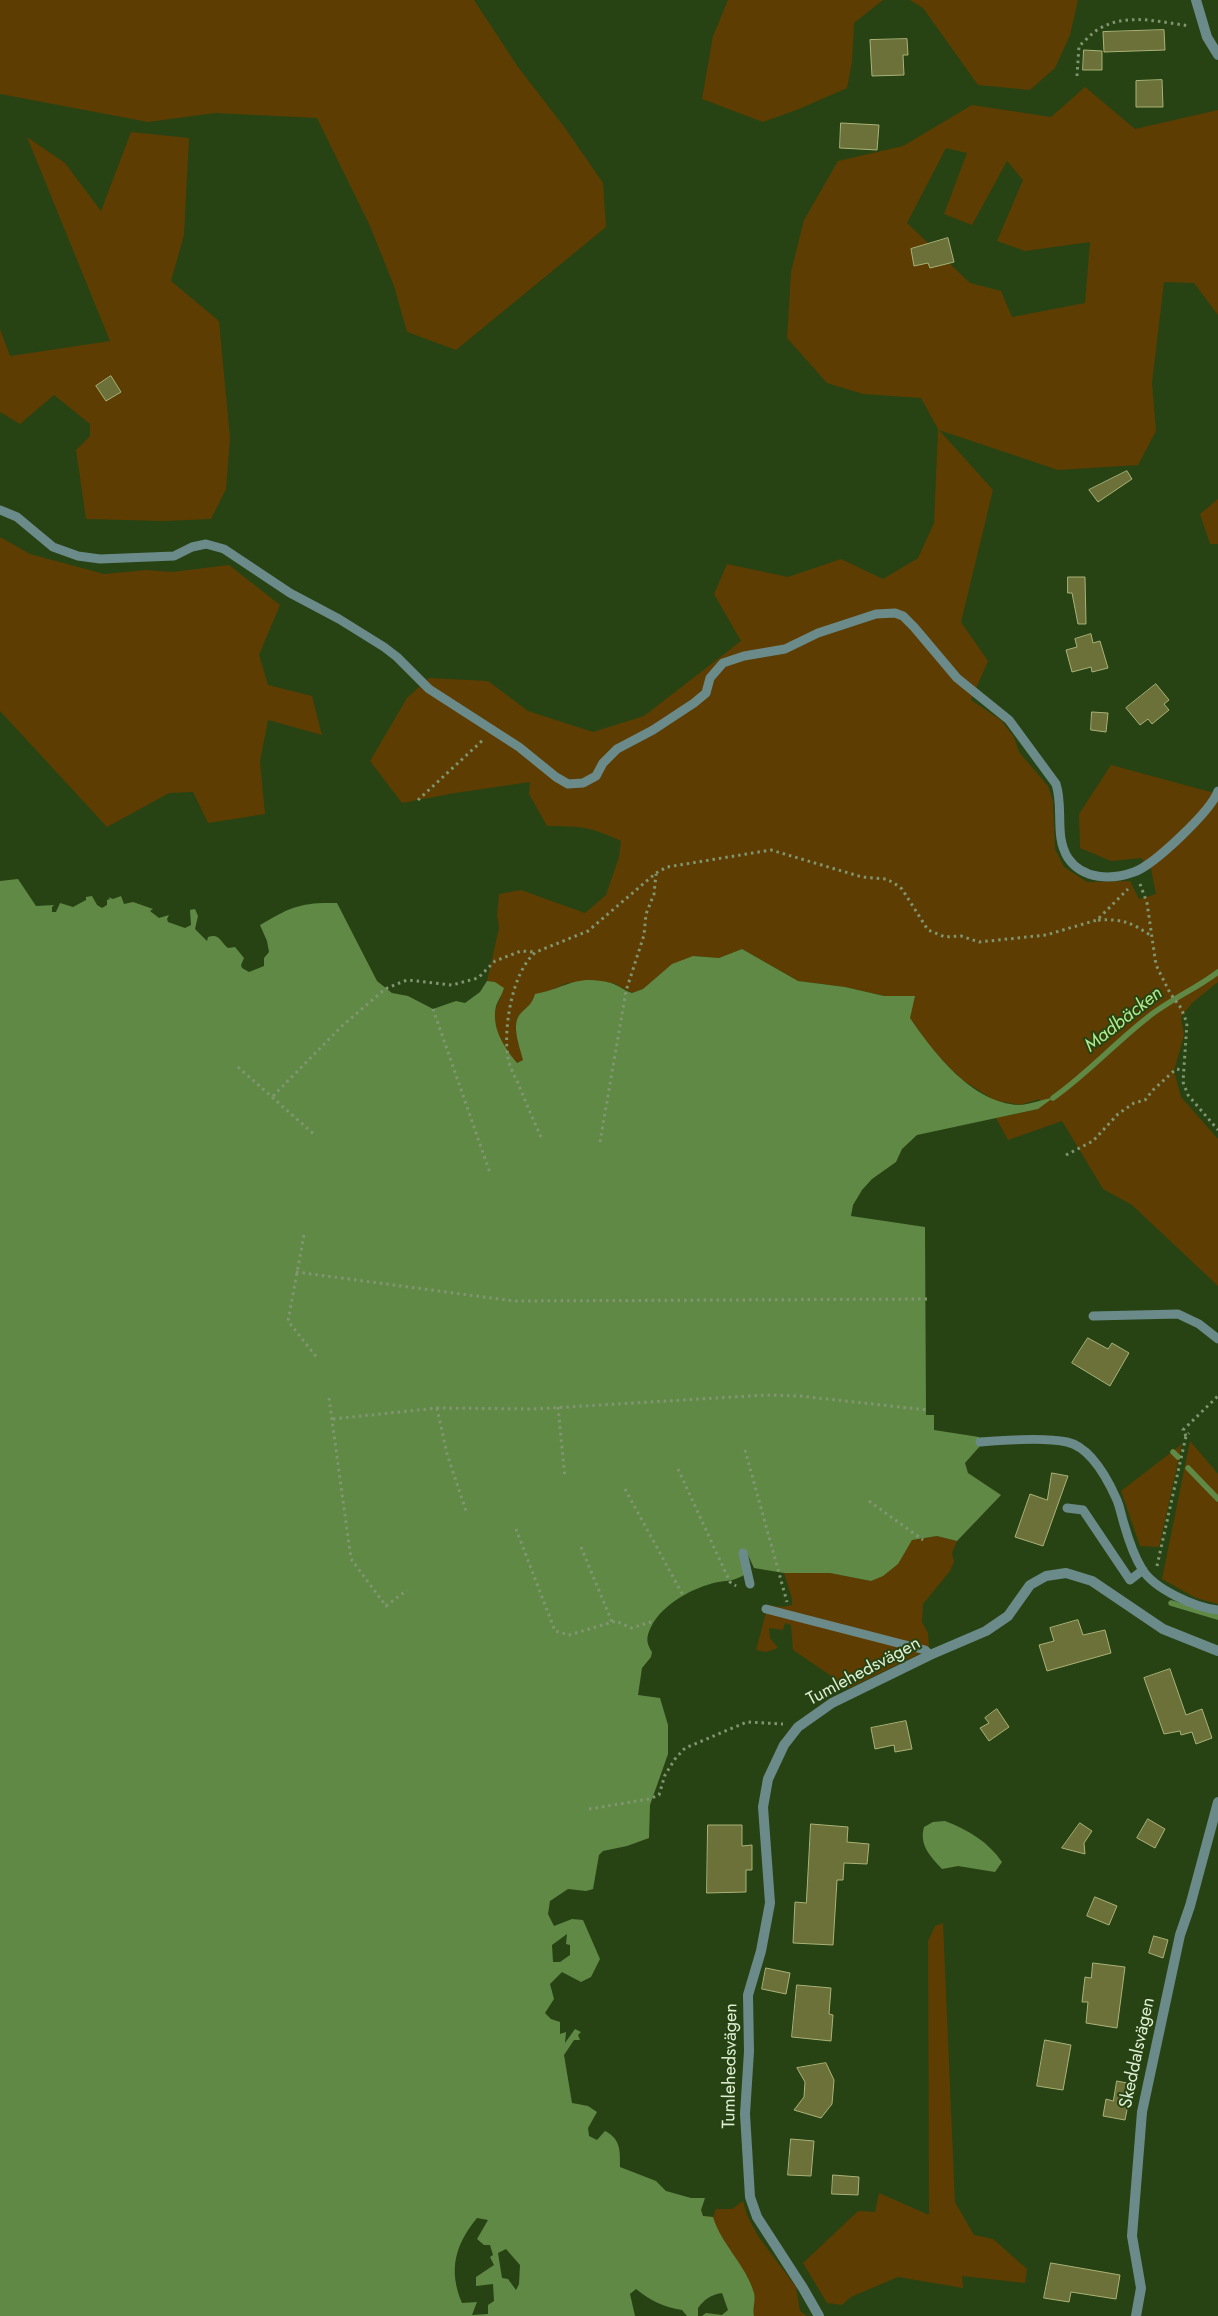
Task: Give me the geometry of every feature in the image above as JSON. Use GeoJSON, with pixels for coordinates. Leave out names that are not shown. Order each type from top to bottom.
{"type":"FeatureCollection","features":[{"type":"Feature","properties":{"kind":"street"},"geometry":{"type":"LineString","coordinates":[[1196,0],[1207,37],[1218,55]]}},
{"type":"Feature","properties":{"kind":"street","name":"Tumlehedsvägen"},"geometry":{"type":"LineString","coordinates":[[818,2316],[803,2288],[758,2217],[750,2197],[745,2114],[749,2051],[748,1995],[761,1951],[770,1902],[763,1807],[764,1792],[784,1745],[798,1727],[832,1704],[930,1655],[986,1631],[1008,1616],[1030,1585],[1046,1576],[1066,1573],[1092,1581],[1163,1629],[1218,1651]]}},
{"type":"Feature","properties":{"kind":"street","name":"Skeddalsvägen"},"geometry":{"type":"LineString","coordinates":[[1136,2316],[1141,2288],[1132,2236],[1142,2112],[1180,1934],[1190,1906],[1218,1802]]}},
{"type":"Feature","properties":{"kind":"lane"},"geometry":{"type":"LineString","coordinates":[[0,510],[17,517],[52,547],[78,556],[100,559],[174,556],[192,546],[206,544],[224,548],[290,592],[384,647],[397,657],[429,689],[526,752],[556,777],[568,784],[583,783],[596,776],[603,763],[617,750],[654,730],[706,693],[710,678],[723,663],[744,656],[785,649],[818,633],[876,614],[895,613],[903,616],[914,627],[957,678],[1009,720],[1051,776],[1060,795],[1060,840],[1068,858],[1081,871],[1098,877],[1110,877],[1135,872],[1193,825],[1206,811],[1218,791]]}},
{"type":"Feature","properties":{"kind":"lane"},"geometry":{"type":"LineString","coordinates":[[1093,1316],[1178,1314],[1199,1324],[1218,1339]]}},
{"type":"Feature","properties":{"kind":"lane"},"geometry":{"type":"LineString","coordinates":[[980,1442],[1014,1440],[1068,1442],[1084,1450],[1101,1471],[1117,1499],[1124,1524],[1143,1570],[1154,1582],[1198,1606],[1218,1610]]}},
{"type":"Feature","properties":{"kind":"lane"},"geometry":{"type":"LineString","coordinates":[[1067,1508],[1083,1510],[1130,1580],[1143,1570]]}},
{"type":"Feature","properties":{"kind":"lane"},"geometry":{"type":"LineString","coordinates":[[743,1553],[750,1584]]}},
{"type":"Feature","properties":{"kind":"lane"},"geometry":{"type":"LineString","coordinates":[[766,1609],[925,1650],[930,1655]]}},
{"type":"Feature","properties":{"kind":"path"},"geometry":{"type":"LineString","coordinates":[[1078,76],[1079,46],[1097,30],[1105,26],[1132,19],[1155,20],[1190,26]]}},
{"type":"Feature","properties":{"kind":"path"},"geometry":{"type":"LineString","coordinates":[[418,800],[493,730]]}},
{"type":"Feature","properties":{"kind":"path"},"geometry":{"type":"LineString","coordinates":[[541,1137],[508,1060],[507,1052],[511,998],[530,956],[588,931],[656,873],[667,868],[771,850],[862,877],[886,879],[894,883],[902,889],[928,930],[945,937],[960,936],[979,942],[1046,935],[1097,920],[1124,920],[1151,936]]}},
{"type":"Feature","properties":{"kind":"path"},"geometry":{"type":"LineString","coordinates":[[1135,872],[1147,903],[1156,965],[1170,993],[1181,1008],[1187,1023],[1183,1082],[1188,1095],[1218,1130]]}},
{"type":"Feature","properties":{"kind":"path"},"geometry":{"type":"LineString","coordinates":[[600,1142],[626,991],[644,934],[646,914],[654,894],[656,873]]}},
{"type":"Feature","properties":{"kind":"path"},"geometry":{"type":"LineString","coordinates":[[1135,885],[1140,883]]}},
{"type":"Feature","properties":{"kind":"path"},"geometry":{"type":"LineString","coordinates":[[1097,920],[1130,886]]}},
{"type":"Feature","properties":{"kind":"path"},"geometry":{"type":"LineString","coordinates":[[273,1096],[342,1026],[385,990],[407,980],[452,985],[478,978],[495,961],[520,951],[536,952]]}},
{"type":"Feature","properties":{"kind":"path"},"geometry":{"type":"LineString","coordinates":[[433,1009],[490,1173]]}},
{"type":"Feature","properties":{"kind":"path"},"geometry":{"type":"LineString","coordinates":[[238,1067],[316,1136]]}},
{"type":"Feature","properties":{"kind":"path"},"geometry":{"type":"LineString","coordinates":[[1066,1154],[1093,1141],[1118,1114],[1134,1103],[1145,1100],[1152,1090],[1176,1070],[1183,1070]]}},
{"type":"Feature","properties":{"kind":"path"},"geometry":{"type":"LineString","coordinates":[[304,1235],[288,1321],[318,1359]]}},
{"type":"Feature","properties":{"kind":"path"},"geometry":{"type":"LineString","coordinates":[[296,1272],[514,1301],[927,1299]]}},
{"type":"Feature","properties":{"kind":"path"},"geometry":{"type":"LineString","coordinates":[[333,1419],[437,1408],[534,1409],[766,1395],[800,1396],[927,1410]]}},
{"type":"Feature","properties":{"kind":"path"},"geometry":{"type":"LineString","coordinates":[[1154,1582],[1188,1435],[1182,1430],[1218,1396]]}},
{"type":"Feature","properties":{"kind":"path"},"geometry":{"type":"LineString","coordinates":[[329,1398],[351,1559],[386,1606],[407,1590]]}},
{"type":"Feature","properties":{"kind":"path"},"geometry":{"type":"LineString","coordinates":[[558,1407],[565,1478]]}},
{"type":"Feature","properties":{"kind":"path"},"geometry":{"type":"LineString","coordinates":[[437,1408],[447,1454],[466,1511]]}},
{"type":"Feature","properties":{"kind":"path"},"geometry":{"type":"LineString","coordinates":[[746,1450],[787,1602]]}},
{"type":"Feature","properties":{"kind":"path"},"geometry":{"type":"LineString","coordinates":[[678,1469],[730,1582]]}},
{"type":"Feature","properties":{"kind":"path"},"geometry":{"type":"LineString","coordinates":[[625,1489],[684,1597]]}},
{"type":"Feature","properties":{"kind":"path"},"geometry":{"type":"LineString","coordinates":[[869,1501],[923,1540]]}},
{"type":"Feature","properties":{"kind":"path"},"geometry":{"type":"LineString","coordinates":[[516,1529],[555,1631],[569,1635],[616,1621],[631,1628],[654,1621]]}},
{"type":"Feature","properties":{"kind":"path"},"geometry":{"type":"LineString","coordinates":[[582,1548],[612,1622]]}},
{"type":"Feature","properties":{"kind":"path"},"geometry":{"type":"LineString","coordinates":[[589,1809],[649,1799],[658,1795],[665,1775],[685,1748],[747,1722],[794,1724],[798,1727]]}},
{"type":"Feature","properties":{"kind":"shaded area"},"geometry":{"type":"Polygon","coordinates":[[[0,0],[474,0],[518,67],[565,128],[603,183],[606,227],[456,350],[407,332],[394,286],[370,226],[317,118],[215,113],[148,122],[0,94],[0,0]]]}},
{"type":"Feature","properties":{"kind":"shaded area"},"geometry":{"type":"Polygon","coordinates":[[[728,0],[883,0],[854,23],[852,62],[847,88],[763,122],[702,99],[713,36],[728,0]]]}},
{"type":"Feature","properties":{"kind":"shaded area"},"geometry":{"type":"Polygon","coordinates":[[[910,0],[1078,0],[1070,35],[1055,68],[1030,90],[978,85],[923,8],[910,0]]]}},
{"type":"Feature","properties":{"kind":"shaded area"},"geometry":{"type":"Polygon","coordinates":[[[1085,87],[1135,129],[1218,110],[1218,315],[1194,283],[1164,282],[1152,383],[1156,431],[1138,465],[1058,470],[939,430],[993,490],[961,622],[988,661],[971,700],[1001,720],[1014,737],[1019,752],[1048,786],[1053,801],[1055,849],[1064,867],[1087,882],[1130,881],[1139,899],[1156,894],[1151,869],[1141,858],[1111,861],[1080,848],[1079,814],[1111,765],[1218,794],[1218,982],[1192,1003],[1181,1017],[1184,1035],[1174,1071],[1181,1097],[1218,1139],[1218,1286],[1132,1205],[1103,1189],[1062,1121],[1008,1140],[996,1118],[1038,1109],[1040,1099],[1020,1105],[994,1100],[961,1079],[933,1051],[910,1018],[914,996],[884,996],[845,987],[798,981],[742,949],[719,958],[693,956],[657,977],[643,989],[632,993],[613,983],[600,982],[567,983],[550,991],[535,994],[531,1003],[521,1013],[516,1023],[523,1060],[516,1063],[505,1048],[497,1032],[495,1014],[501,997],[495,982],[487,981],[499,928],[497,915],[499,894],[521,890],[585,913],[606,895],[619,857],[621,841],[585,828],[547,826],[529,794],[530,782],[402,803],[370,761],[407,698],[429,678],[488,681],[528,711],[593,732],[644,716],[741,641],[714,594],[727,564],[788,577],[841,559],[883,579],[918,558],[934,523],[938,429],[921,398],[863,394],[827,383],[787,338],[791,272],[804,220],[838,161],[903,146],[972,105],[1051,117],[1085,87]],[[946,148],[907,223],[970,283],[1001,291],[1012,317],[1085,303],[1090,242],[1025,251],[997,241],[1023,180],[1007,161],[972,225],[944,214],[967,153],[946,148]]]}},
{"type":"Feature","properties":{"kind":"shaded area"},"geometry":{"type":"Polygon","coordinates":[[[131,132],[189,138],[184,235],[171,281],[219,321],[230,438],[226,489],[211,519],[164,521],[86,519],[76,450],[90,436],[90,424],[54,395],[20,424],[0,412],[0,329],[10,356],[110,341],[27,137],[65,163],[101,211],[131,132]]]}},
{"type":"Feature","properties":{"kind":"shaded area"},"geometry":{"type":"Polygon","coordinates":[[[1218,499],[1218,544],[1210,544],[1200,514],[1218,499]]]}},
{"type":"Feature","properties":{"kind":"shaded area"},"geometry":{"type":"Polygon","coordinates":[[[0,537],[30,554],[104,574],[146,570],[172,572],[229,565],[280,605],[259,655],[268,685],[312,696],[322,735],[268,720],[260,761],[265,814],[208,823],[193,792],[169,793],[107,827],[0,711],[0,537]]]}},
{"type":"Feature","properties":{"kind":"shaded area"},"geometry":{"type":"Polygon","coordinates":[[[18,879],[36,906],[54,905],[52,912],[56,912],[60,903],[73,907],[86,900],[86,897],[92,896],[97,905],[102,908],[107,905],[107,900],[110,899],[108,897],[113,899],[121,896],[124,904],[133,902],[153,909],[150,911],[159,918],[169,915],[168,922],[185,928],[191,925],[190,910],[195,909],[198,916],[195,929],[207,941],[208,937],[215,936],[228,948],[235,947],[244,958],[241,965],[242,968],[249,972],[264,966],[264,958],[269,952],[267,941],[260,925],[296,907],[314,903],[337,903],[377,981],[392,993],[408,996],[433,1009],[456,1001],[465,1003],[480,992],[487,981],[495,982],[504,988],[496,1006],[495,1022],[503,1044],[517,1063],[523,1060],[516,1023],[521,1013],[531,1003],[535,994],[588,980],[611,983],[632,993],[643,989],[672,964],[693,956],[719,958],[742,949],[798,981],[845,987],[884,996],[915,996],[910,1018],[943,1060],[970,1086],[1002,1102],[1019,1105],[1053,1098],[1038,1109],[917,1135],[902,1149],[896,1162],[872,1179],[862,1190],[853,1205],[851,1216],[925,1227],[926,1415],[934,1415],[934,1430],[979,1437],[980,1446],[965,1463],[968,1473],[1001,1495],[957,1541],[937,1536],[912,1540],[898,1564],[883,1576],[871,1581],[830,1573],[784,1573],[754,1568],[747,1553],[744,1575],[733,1580],[709,1584],[689,1592],[663,1611],[648,1634],[647,1640],[652,1652],[651,1657],[642,1668],[638,1695],[660,1698],[668,1725],[668,1754],[650,1805],[649,1838],[627,1846],[603,1851],[599,1855],[593,1889],[586,1891],[568,1889],[550,1901],[548,1914],[554,1926],[572,1919],[583,1920],[600,1959],[591,1977],[581,1982],[562,1972],[550,1984],[554,1999],[545,2013],[551,2019],[560,2022],[560,2034],[566,2032],[565,2043],[575,2029],[581,2032],[578,2035],[580,2040],[574,2040],[564,2055],[572,2103],[588,2106],[597,2112],[588,2128],[589,2136],[597,2140],[605,2131],[614,2138],[618,2146],[620,2167],[656,2181],[666,2191],[691,2198],[705,2198],[701,2210],[703,2216],[713,2217],[750,2283],[754,2293],[754,2316],[702,2316],[706,2313],[722,2315],[728,2310],[722,2293],[711,2296],[703,2302],[698,2308],[698,2316],[687,2316],[682,2310],[658,2303],[636,2289],[630,2294],[635,2316],[0,2316],[0,881],[18,879]],[[567,1934],[552,1945],[553,1962],[560,1962],[570,1955],[570,1945],[566,1944],[567,1934]],[[477,2218],[463,2238],[456,2258],[455,2280],[462,2303],[477,2302],[472,2315],[488,2314],[488,2305],[494,2301],[493,2284],[476,2286],[476,2277],[494,2265],[490,2257],[493,2255],[490,2245],[484,2245],[477,2239],[488,2220],[477,2218]],[[506,2249],[498,2253],[502,2278],[508,2279],[516,2290],[519,2284],[520,2265],[506,2249]]]}},
{"type":"Feature","properties":{"kind":"shaded area"},"geometry":{"type":"Polygon","coordinates":[[[1190,1441],[1218,1474],[1218,1604],[1196,1598],[1162,1579],[1190,1441]]]}},
{"type":"Feature","properties":{"kind":"shaded area"},"geometry":{"type":"Polygon","coordinates":[[[1182,1444],[1159,1547],[1140,1546],[1121,1491],[1182,1444]]]}},
{"type":"Feature","properties":{"kind":"shaded area"},"geometry":{"type":"Polygon","coordinates":[[[937,1536],[957,1541],[952,1553],[954,1562],[950,1571],[923,1604],[922,1622],[928,1633],[929,1647],[919,1654],[849,1688],[793,1650],[791,1625],[785,1623],[783,1630],[769,1628],[770,1638],[778,1648],[766,1652],[756,1650],[768,1605],[782,1607],[792,1605],[784,1573],[830,1573],[871,1581],[912,1540],[937,1536]]]}},
{"type":"Feature","properties":{"kind":"shaded area"},"geometry":{"type":"Polygon","coordinates":[[[945,1821],[962,1828],[991,1848],[1002,1862],[995,1872],[958,1866],[942,1869],[924,1845],[923,1833],[924,1827],[933,1822],[945,1821]]]}},
{"type":"Feature","properties":{"kind":"shaded area"},"geometry":{"type":"Polygon","coordinates":[[[943,1923],[955,2202],[974,2235],[993,2239],[1027,2269],[1025,2283],[962,2276],[963,2288],[898,2277],[851,2297],[842,2305],[827,2303],[803,2263],[858,2211],[875,2212],[879,2193],[929,2215],[928,1941],[935,1926],[943,1923]]]}},
{"type":"Feature","properties":{"kind":"shaded area"},"geometry":{"type":"Polygon","coordinates":[[[743,2201],[747,2215],[758,2236],[796,2287],[800,2311],[807,2316],[702,2316],[706,2313],[722,2315],[728,2310],[705,2232],[701,2210],[703,2216],[713,2217],[716,2209],[732,2209],[743,2201]]]}},
{"type":"Feature","properties":{"kind":"building"},"geometry":{"type":"Polygon","coordinates":[[[1164,30],[1165,50],[1104,52],[1103,32],[1164,30]]]}},
{"type":"Feature","properties":{"kind":"building"},"geometry":{"type":"Polygon","coordinates":[[[907,39],[908,55],[903,55],[904,75],[872,76],[870,40],[907,39]]]}},
{"type":"Feature","properties":{"kind":"building"},"geometry":{"type":"Polygon","coordinates":[[[1084,50],[1102,51],[1102,70],[1083,70],[1084,50]]]}},
{"type":"Feature","properties":{"kind":"building"},"geometry":{"type":"Polygon","coordinates":[[[1162,80],[1163,107],[1136,107],[1136,81],[1162,80]]]}},
{"type":"Feature","properties":{"kind":"building"},"geometry":{"type":"Polygon","coordinates":[[[841,123],[879,125],[877,150],[840,148],[841,123]]]}},
{"type":"Feature","properties":{"kind":"building"},"geometry":{"type":"Polygon","coordinates":[[[948,238],[954,262],[930,268],[928,263],[914,266],[911,249],[948,238]]]}},
{"type":"Feature","properties":{"kind":"building"},"geometry":{"type":"Polygon","coordinates":[[[111,376],[121,392],[106,401],[96,386],[111,376]]]}},
{"type":"Feature","properties":{"kind":"building"},"geometry":{"type":"Polygon","coordinates":[[[1127,471],[1132,479],[1098,502],[1089,490],[1127,471]]]}},
{"type":"Feature","properties":{"kind":"building"},"geometry":{"type":"Polygon","coordinates":[[[1068,577],[1085,577],[1086,624],[1078,624],[1072,593],[1068,593],[1068,577]]]}},
{"type":"Feature","properties":{"kind":"building"},"geometry":{"type":"Polygon","coordinates":[[[1091,634],[1093,643],[1100,641],[1108,668],[1092,672],[1091,667],[1072,672],[1066,650],[1077,647],[1075,639],[1091,634]]]}},
{"type":"Feature","properties":{"kind":"building"},"geometry":{"type":"Polygon","coordinates":[[[1156,684],[1169,700],[1164,704],[1169,710],[1152,724],[1148,719],[1140,725],[1126,708],[1156,684]]]}},
{"type":"Feature","properties":{"kind":"building"},"geometry":{"type":"Polygon","coordinates":[[[1092,712],[1108,713],[1106,732],[1091,730],[1092,712]]]}},
{"type":"Feature","properties":{"kind":"building"},"geometry":{"type":"Polygon","coordinates":[[[1088,1338],[1108,1349],[1112,1343],[1129,1353],[1110,1386],[1072,1363],[1088,1338]]]}},
{"type":"Feature","properties":{"kind":"building"},"geometry":{"type":"Polygon","coordinates":[[[1052,1473],[1068,1476],[1043,1546],[1015,1537],[1030,1494],[1047,1500],[1052,1473]]]}},
{"type":"Feature","properties":{"kind":"building"},"geometry":{"type":"Polygon","coordinates":[[[1078,1620],[1083,1635],[1105,1630],[1111,1653],[1047,1671],[1039,1645],[1054,1641],[1050,1628],[1078,1620]]]}},
{"type":"Feature","properties":{"kind":"building"},"geometry":{"type":"Polygon","coordinates":[[[1170,1669],[1186,1715],[1202,1709],[1212,1738],[1196,1744],[1192,1732],[1181,1735],[1180,1731],[1164,1734],[1144,1678],[1170,1669]]]}},
{"type":"Feature","properties":{"kind":"building"},"geometry":{"type":"Polygon","coordinates":[[[997,1709],[1009,1727],[989,1741],[980,1728],[989,1723],[985,1718],[997,1709]]]}},
{"type":"Feature","properties":{"kind":"building"},"geometry":{"type":"Polygon","coordinates":[[[906,1721],[912,1749],[895,1752],[894,1745],[875,1749],[871,1728],[906,1721]]]}},
{"type":"Feature","properties":{"kind":"building"},"geometry":{"type":"Polygon","coordinates":[[[1148,1819],[1165,1829],[1155,1848],[1137,1838],[1148,1819]]]}},
{"type":"Feature","properties":{"kind":"building"},"geometry":{"type":"Polygon","coordinates":[[[1080,1823],[1092,1831],[1084,1843],[1085,1854],[1062,1848],[1080,1823]]]}},
{"type":"Feature","properties":{"kind":"building"},"geometry":{"type":"Polygon","coordinates":[[[811,1824],[848,1827],[847,1842],[869,1844],[867,1864],[844,1863],[843,1880],[837,1880],[833,1945],[793,1943],[795,1902],[806,1903],[811,1824]]]}},
{"type":"Feature","properties":{"kind":"building"},"geometry":{"type":"Polygon","coordinates":[[[708,1825],[742,1825],[742,1846],[752,1845],[752,1870],[746,1870],[746,1892],[707,1893],[708,1825]]]}},
{"type":"Feature","properties":{"kind":"building"},"geometry":{"type":"Polygon","coordinates":[[[1095,1897],[1117,1906],[1109,1925],[1087,1916],[1095,1897]]]}},
{"type":"Feature","properties":{"kind":"building"},"geometry":{"type":"Polygon","coordinates":[[[1154,1936],[1168,1940],[1163,1958],[1149,1953],[1154,1936]]]}},
{"type":"Feature","properties":{"kind":"building"},"geometry":{"type":"Polygon","coordinates":[[[1093,1963],[1125,1967],[1117,2028],[1086,2023],[1088,2002],[1082,2002],[1085,1977],[1091,1978],[1093,1963]]]}},
{"type":"Feature","properties":{"kind":"building"},"geometry":{"type":"Polygon","coordinates":[[[766,1968],[790,1973],[786,1994],[762,1989],[766,1968]]]}},
{"type":"Feature","properties":{"kind":"building"},"geometry":{"type":"Polygon","coordinates":[[[797,1985],[831,1988],[829,2014],[833,2015],[831,2041],[792,2037],[797,1985]]]}},
{"type":"Feature","properties":{"kind":"building"},"geometry":{"type":"Polygon","coordinates":[[[1045,2040],[1071,2045],[1063,2090],[1037,2086],[1045,2040]]]}},
{"type":"Feature","properties":{"kind":"building"},"geometry":{"type":"Polygon","coordinates":[[[826,2063],[834,2080],[832,2104],[821,2118],[794,2110],[804,2097],[805,2082],[797,2068],[826,2063]]]}},
{"type":"Feature","properties":{"kind":"building"},"geometry":{"type":"Polygon","coordinates":[[[1117,2081],[1132,2084],[1125,2120],[1103,2116],[1106,2099],[1113,2101],[1117,2081]]]}},
{"type":"Feature","properties":{"kind":"building"},"geometry":{"type":"Polygon","coordinates":[[[791,2139],[814,2141],[811,2176],[788,2175],[791,2139]]]}},
{"type":"Feature","properties":{"kind":"building"},"geometry":{"type":"Polygon","coordinates":[[[833,2175],[859,2177],[858,2195],[832,2194],[833,2175]]]}},
{"type":"Feature","properties":{"kind":"building"},"geometry":{"type":"Polygon","coordinates":[[[1051,2263],[1120,2275],[1116,2299],[1071,2292],[1069,2302],[1044,2298],[1051,2263]]]}},
{"type":"Feature","properties":{"kind":"waterway","name":"Madbäcken"},"geometry":{"type":"LineString","coordinates":[[1053,1098],[1078,1079],[1147,1018],[1218,972]]}},
{"type":"Feature","properties":{"kind":"waterway"},"geometry":{"type":"LineString","coordinates":[[1173,1452],[1178,1457]]}},
{"type":"Feature","properties":{"kind":"waterway"},"geometry":{"type":"LineString","coordinates":[[1188,1468],[1218,1499]]}},
{"type":"Feature","properties":{"kind":"waterway"},"geometry":{"type":"LineString","coordinates":[[1171,1603],[1218,1617]]}}]}
